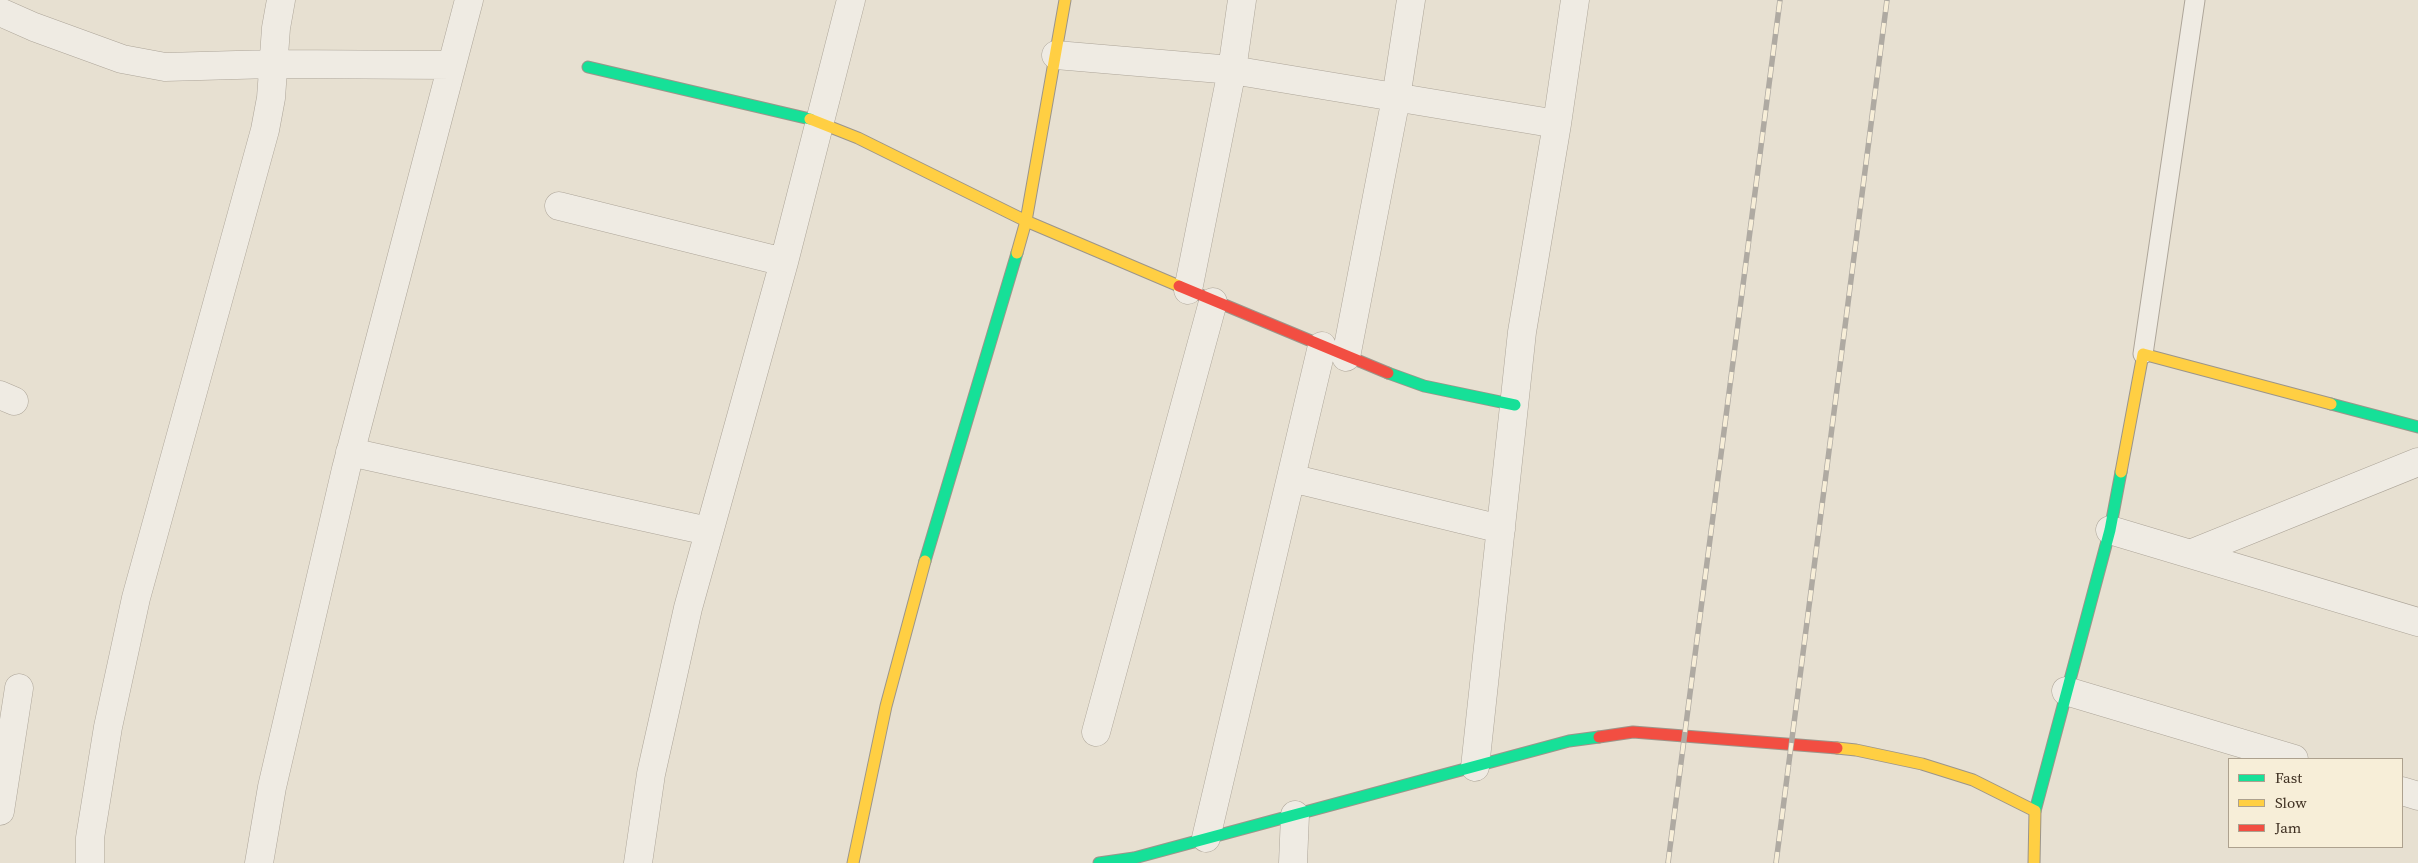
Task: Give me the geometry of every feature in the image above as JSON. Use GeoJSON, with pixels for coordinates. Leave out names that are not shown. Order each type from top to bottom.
{"type":"FeatureCollection","features":[{"type":"Feature","properties":{"kind":"street"},"geometry":{"type":"LineString","coordinates":[[90,863],[90,838],[108,728],[136,598],[265,130],[271,98],[272,64],[281,0]]}},
{"type":"Feature","properties":{"kind":"street"},"geometry":{"type":"LineString","coordinates":[[259,863],[274,777],[350,452],[469,0]]}},
{"type":"Feature","properties":{"kind":"street"},"geometry":{"type":"LineString","coordinates":[[638,863],[651,774],[688,608],[784,262],[851,0]]}},
{"type":"Feature","properties":{"kind":"street"},"geometry":{"type":"LineString","coordinates":[[853,863],[886,706],[924,565],[1026,221],[1065,0]]}},
{"type":"Feature","properties":{"kind":"street"},"geometry":{"type":"LineString","coordinates":[[1188,290],[1232,70],[1242,0]]}},
{"type":"Feature","properties":{"kind":"street"},"geometry":{"type":"LineString","coordinates":[[1346,357],[1396,98],[1411,0]]}},
{"type":"Feature","properties":{"kind":"street"},"geometry":{"type":"LineString","coordinates":[[1475,767],[1522,332],[1558,124],[1575,0]]}},
{"type":"Feature","properties":{"kind":"street"},"geometry":{"type":"LineString","coordinates":[[0,12],[34,27],[122,59],[165,67],[272,64],[452,65]]}},
{"type":"Feature","properties":{"kind":"street"},"geometry":{"type":"LineString","coordinates":[[1056,55],[1232,70],[1558,124]]}},
{"type":"Feature","properties":{"kind":"street"},"geometry":{"type":"LineString","coordinates":[[588,67],[820,122],[858,138],[1026,221],[1346,357],[1424,386],[1515,405]]}},
{"type":"Feature","properties":{"kind":"street"},"geometry":{"type":"LineString","coordinates":[[559,206],[784,262]]}},
{"type":"Feature","properties":{"kind":"street"},"geometry":{"type":"LineString","coordinates":[[1096,732],[1213,302]]}},
{"type":"Feature","properties":{"kind":"street"},"geometry":{"type":"LineString","coordinates":[[1206,838],[1322,346]]}},
{"type":"Feature","properties":{"kind":"street"},"geometry":{"type":"LineString","coordinates":[[2034,863],[2036,810],[2110,530],[2143,354],[2418,427]]}},
{"type":"Feature","properties":{"kind":"street"},"geometry":{"type":"LineString","coordinates":[[350,452],[708,531]]}},
{"type":"Feature","properties":{"kind":"street"},"geometry":{"type":"LineString","coordinates":[[2190,554],[2418,462]]}},
{"type":"Feature","properties":{"kind":"street"},"geometry":{"type":"LineString","coordinates":[[1291,478],[1501,529]]}},
{"type":"Feature","properties":{"kind":"street"},"geometry":{"type":"LineString","coordinates":[[2110,530],[2418,622]]}},
{"type":"Feature","properties":{"kind":"street"},"geometry":{"type":"LineString","coordinates":[[0,811],[19,688]]}},
{"type":"Feature","properties":{"kind":"street"},"geometry":{"type":"LineString","coordinates":[[2066,692],[2291,758]]}},
{"type":"Feature","properties":{"kind":"street"},"geometry":{"type":"LineString","coordinates":[[1099,863],[1134,858],[1569,742],[1633,732],[1856,750],[1922,764],[1973,780],[2036,810]]}},
{"type":"Feature","properties":{"kind":"street"},"geometry":{"type":"LineString","coordinates":[[2403,791],[2418,796]]}},
{"type":"Feature","properties":{"kind":"street"},"geometry":{"type":"LineString","coordinates":[[1293,863],[1295,815]]}},
{"type":"Feature","properties":{"kind":"lane"},"geometry":{"type":"LineString","coordinates":[[2143,354],[2195,0]]}},
{"type":"Feature","properties":{"kind":"railway"},"geometry":{"type":"LineString","coordinates":[[1668,863],[1780,0]]}},
{"type":"Feature","properties":{"kind":"railway"},"geometry":{"type":"LineString","coordinates":[[1776,863],[1887,0]]}},
{"type":"Feature","properties":{"kind":"traffic: fast"},"geometry":{"type":"LineString","coordinates":[[588,67],[810,119]]}},
{"type":"Feature","properties":{"kind":"traffic: fast"},"geometry":{"type":"LineString","coordinates":[[925,561],[1017,253]]}},
{"type":"Feature","properties":{"kind":"traffic: fast"},"geometry":{"type":"LineString","coordinates":[[1388,373],[1424,386],[1515,405]]}},
{"type":"Feature","properties":{"kind":"traffic: fast"},"geometry":{"type":"LineString","coordinates":[[2331,404],[2418,427]]}},
{"type":"Feature","properties":{"kind":"traffic: fast"},"geometry":{"type":"LineString","coordinates":[[2035,811],[2110,530],[2121,472]]}},
{"type":"Feature","properties":{"kind":"traffic: fast"},"geometry":{"type":"LineString","coordinates":[[1099,863],[1134,858],[1569,741],[1599,737]]}},
{"type":"Feature","properties":{"kind":"traffic: slow"},"geometry":{"type":"LineString","coordinates":[[1017,253],[1026,221],[1065,0]]}},
{"type":"Feature","properties":{"kind":"traffic: slow"},"geometry":{"type":"LineString","coordinates":[[810,119],[858,138],[1026,221],[1179,286]]}},
{"type":"Feature","properties":{"kind":"traffic: slow"},"geometry":{"type":"LineString","coordinates":[[2121,472],[2143,354],[2331,404]]}},
{"type":"Feature","properties":{"kind":"traffic: slow"},"geometry":{"type":"LineString","coordinates":[[853,863],[886,706],[925,561]]}},
{"type":"Feature","properties":{"kind":"traffic: slow"},"geometry":{"type":"LineString","coordinates":[[1837,748],[1856,750],[1922,764],[1973,780],[2035,811],[2034,863]]}},
{"type":"Feature","properties":{"kind":"traffic: jam"},"geometry":{"type":"LineString","coordinates":[[1179,286],[1388,373]]}},
{"type":"Feature","properties":{"kind":"traffic: jam"},"geometry":{"type":"LineString","coordinates":[[1599,737],[1633,732],[1837,748]]}}]}
